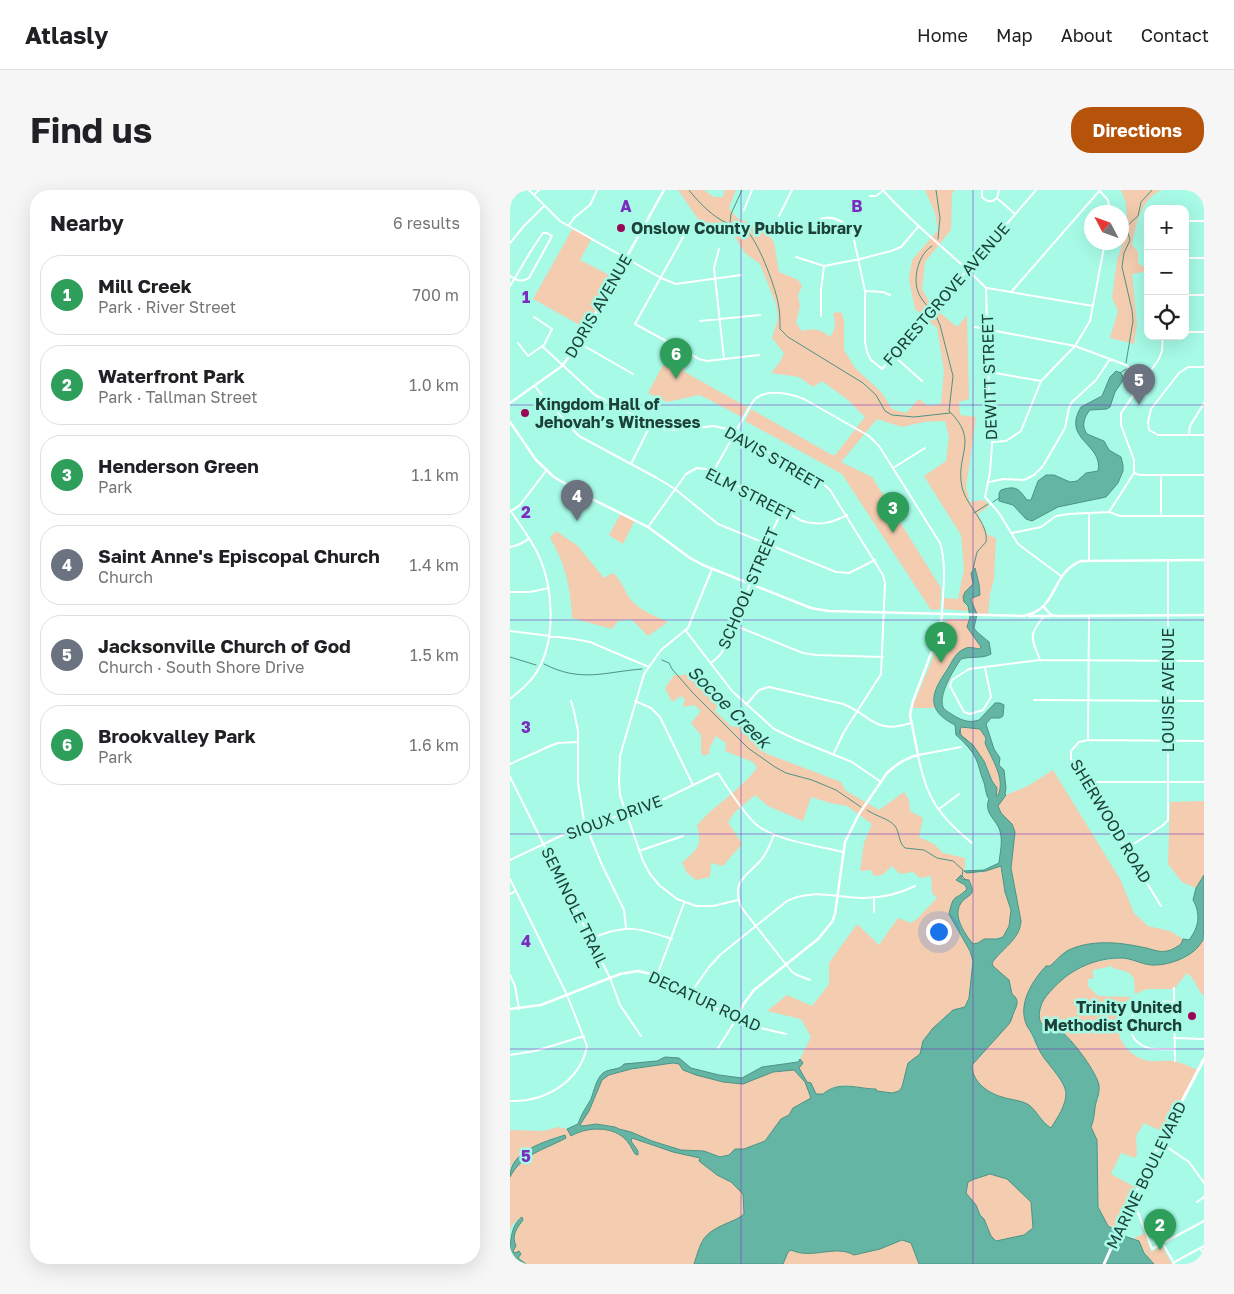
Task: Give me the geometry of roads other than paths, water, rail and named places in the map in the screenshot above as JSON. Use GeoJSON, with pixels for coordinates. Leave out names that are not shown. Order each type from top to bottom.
{"type":"FeatureCollection","features":[{"type":"Feature","properties":{"kind":"main road","name":"MARINE BOULEVARD"},"geometry":{"type":"LineString","coordinates":[[1104,1264],[1160,1143],[1204,1059]]}},
{"type":"Feature","properties":{"kind":"street"},"geometry":{"type":"LineString","coordinates":[[530,190],[560,221],[661,278],[676,284],[741,275]]}},
{"type":"Feature","properties":{"kind":"street"},"geometry":{"type":"LineString","coordinates":[[534,195],[539,190]]}},
{"type":"Feature","properties":{"kind":"street"},"geometry":{"type":"LineString","coordinates":[[569,225],[575,217],[590,205],[597,190]]}},
{"type":"Feature","properties":{"kind":"street","name":"DORIS AVENUE"},"geometry":{"type":"LineString","coordinates":[[510,403],[562,366],[579,343],[664,190]]}},
{"type":"Feature","properties":{"kind":"street"},"geometry":{"type":"LineString","coordinates":[[744,210],[752,190]]}},
{"type":"Feature","properties":{"kind":"street"},"geometry":{"type":"LineString","coordinates":[[779,216],[792,190]]}},
{"type":"Feature","properties":{"kind":"street"},"geometry":{"type":"LineString","coordinates":[[870,196],[876,196],[883,190],[896,206],[918,227],[968,269],[986,288],[1093,306]]}},
{"type":"Feature","properties":{"kind":"street"},"geometry":{"type":"LineString","coordinates":[[982,190],[982,197],[991,202],[997,198],[999,190]]}},
{"type":"Feature","properties":{"kind":"street","name":"FORESTGROVE AVENUE"},"geometry":{"type":"LineString","coordinates":[[816,220],[830,216],[845,223],[852,230],[860,259],[865,291],[865,342],[867,352],[871,360],[882,369],[1036,190]]}},
{"type":"Feature","properties":{"kind":"street"},"geometry":{"type":"LineString","coordinates":[[1012,292],[1099,190],[1108,200],[1109,205]]}},
{"type":"Feature","properties":{"kind":"street"},"geometry":{"type":"LineString","coordinates":[[997,198],[1015,214]]}},
{"type":"Feature","properties":{"kind":"street"},"geometry":{"type":"LineString","coordinates":[[510,243],[522,227],[544,206]]}},
{"type":"Feature","properties":{"kind":"street"},"geometry":{"type":"LineString","coordinates":[[1189,221],[1204,221]]}},
{"type":"Feature","properties":{"kind":"street"},"geometry":{"type":"LineString","coordinates":[[796,257],[824,266],[860,259],[901,247],[918,227]]}},
{"type":"Feature","properties":{"kind":"street"},"geometry":{"type":"LineString","coordinates":[[687,230],[635,324],[699,359],[708,361],[759,355]]}},
{"type":"Feature","properties":{"kind":"street"},"geometry":{"type":"LineString","coordinates":[[510,276],[514,279],[518,281],[525,281],[529,278],[552,236],[542,233],[528,253],[514,279],[510,286]]}},
{"type":"Feature","properties":{"kind":"street"},"geometry":{"type":"LineString","coordinates":[[510,236],[513,240]]}},
{"type":"Feature","properties":{"kind":"street"},"geometry":{"type":"LineString","coordinates":[[719,249],[715,259],[714,278],[724,359]]}},
{"type":"Feature","properties":{"kind":"street"},"geometry":{"type":"LineString","coordinates":[[992,442],[1006,441],[1021,431],[1041,381],[1074,346],[1090,321],[1104,250]]}},
{"type":"Feature","properties":{"kind":"street"},"geometry":{"type":"LineString","coordinates":[[1189,258],[1204,258]]}},
{"type":"Feature","properties":{"kind":"street"},"geometry":{"type":"LineString","coordinates":[[821,316],[821,290],[824,266]]}},
{"type":"Feature","properties":{"kind":"street","name":"DEWITT STREET"},"geometry":{"type":"LineString","coordinates":[[986,288],[992,442],[989,482],[985,497],[1023,549],[1061,576]]}},
{"type":"Feature","properties":{"kind":"street"},"geometry":{"type":"LineString","coordinates":[[865,291],[883,292],[890,295]]}},
{"type":"Feature","properties":{"kind":"street"},"geometry":{"type":"LineString","coordinates":[[1189,295],[1204,295]]}},
{"type":"Feature","properties":{"kind":"street"},"geometry":{"type":"LineString","coordinates":[[700,321],[760,314]]}},
{"type":"Feature","properties":{"kind":"street"},"geometry":{"type":"LineString","coordinates":[[518,343],[528,356],[542,346],[552,328],[534,317]]}},
{"type":"Feature","properties":{"kind":"street"},"geometry":{"type":"LineString","coordinates":[[974,327],[1074,346],[1126,365],[1145,381]]}},
{"type":"Feature","properties":{"kind":"street"},"geometry":{"type":"LineString","coordinates":[[1189,332],[1204,332]]}},
{"type":"Feature","properties":{"kind":"street"},"geometry":{"type":"LineString","coordinates":[[1109,512],[1134,473],[1134,460],[1121,425],[1121,413],[1159,360],[1163,340]]}},
{"type":"Feature","properties":{"kind":"street"},"geometry":{"type":"LineString","coordinates":[[579,343],[633,374]]}},
{"type":"Feature","properties":{"kind":"street","name":"DAVIS STREET"},"geometry":{"type":"LineString","coordinates":[[542,346],[595,395],[660,429],[674,430],[714,426],[727,429],[821,482],[835,496],[884,575],[886,583],[883,657],[880,677],[844,732],[833,755]]}},
{"type":"Feature","properties":{"kind":"street"},"geometry":{"type":"LineString","coordinates":[[893,355],[922,381]]}},
{"type":"Feature","properties":{"kind":"street"},"geometry":{"type":"LineString","coordinates":[[989,482],[1003,479],[1024,480],[1034,475],[1043,466],[1065,428],[1068,408],[1096,380],[1110,359]]}},
{"type":"Feature","properties":{"kind":"street"},"geometry":{"type":"LineString","coordinates":[[1204,367],[1188,367],[1179,373],[1151,409],[1148,422],[1149,430],[1158,435],[1204,435]]}},
{"type":"Feature","properties":{"kind":"street"},"geometry":{"type":"LineString","coordinates":[[988,372],[1041,381]]}},
{"type":"Feature","properties":{"kind":"street"},"geometry":{"type":"LineString","coordinates":[[536,386],[544,398],[579,436],[675,489],[718,524],[836,572],[849,573],[875,560]]}},
{"type":"Feature","properties":{"kind":"street"},"geometry":{"type":"LineString","coordinates":[[713,472],[755,398],[761,395],[786,393],[804,399],[869,436],[879,446],[935,536],[942,551],[942,615],[940,630],[913,701],[910,715],[922,777],[930,796],[938,809],[957,831],[972,844]]}},
{"type":"Feature","properties":{"kind":"street"},"geometry":{"type":"LineString","coordinates":[[1189,435],[1190,426],[1204,404]]}},
{"type":"Feature","properties":{"kind":"street"},"geometry":{"type":"LineString","coordinates":[[510,422],[536,460],[546,471],[576,491],[648,527],[690,558],[712,569],[811,608],[831,612],[942,615],[1204,615]]}},
{"type":"Feature","properties":{"kind":"street"},"geometry":{"type":"LineString","coordinates":[[630,464],[651,424]]}},
{"type":"Feature","properties":{"kind":"street"},"geometry":{"type":"LineString","coordinates":[[893,469],[925,448]]}},
{"type":"Feature","properties":{"kind":"street","name":"ELM STREET"},"geometry":{"type":"LineString","coordinates":[[648,527],[686,474],[692,470],[703,468],[802,522],[817,525],[837,520],[847,515]]}},
{"type":"Feature","properties":{"kind":"street"},"geometry":{"type":"LineString","coordinates":[[510,699],[528,682],[539,668],[548,636],[550,602],[549,588],[538,554],[510,511],[520,505],[546,471]]}},
{"type":"Feature","properties":{"kind":"street"},"geometry":{"type":"LineString","coordinates":[[1134,473],[1204,475]]}},
{"type":"Feature","properties":{"kind":"street"},"geometry":{"type":"LineString","coordinates":[[1161,475],[1161,516]]}},
{"type":"Feature","properties":{"kind":"street","name":"SCHOOL STREET"},"geometry":{"type":"LineString","coordinates":[[711,663],[720,655],[735,626],[766,544],[782,511]]}},
{"type":"Feature","properties":{"kind":"street"},"geometry":{"type":"LineString","coordinates":[[1011,534],[1042,527],[1059,515],[1109,512],[1120,516],[1204,516]]}},
{"type":"Feature","properties":{"kind":"street"},"geometry":{"type":"LineString","coordinates":[[1089,514],[1089,560]]}},
{"type":"Feature","properties":{"kind":"street"},"geometry":{"type":"LineString","coordinates":[[510,547],[529,539]]}},
{"type":"Feature","properties":{"kind":"street"},"geometry":{"type":"LineString","coordinates":[[1023,616],[1044,607],[1061,576],[1073,565],[1089,560],[1204,560]]}},
{"type":"Feature","properties":{"kind":"street","name":"LOUISE AVENUE"},"geometry":{"type":"LineString","coordinates":[[1127,849],[1168,820],[1168,560]]}},
{"type":"Feature","properties":{"kind":"street"},"geometry":{"type":"LineString","coordinates":[[712,569],[688,628],[661,650],[644,674],[620,756],[618,770],[620,795],[639,851],[650,874],[658,885],[669,894],[684,902],[702,906],[738,900]]}},
{"type":"Feature","properties":{"kind":"street"},"geometry":{"type":"LineString","coordinates":[[510,592],[530,592],[549,588]]}},
{"type":"Feature","properties":{"kind":"street"},"geometry":{"type":"LineString","coordinates":[[1044,607],[1051,615],[1057,616]]}},
{"type":"Feature","properties":{"kind":"street"},"geometry":{"type":"LineString","coordinates":[[1040,660],[1031,639],[1033,631],[1044,616]]}},
{"type":"Feature","properties":{"kind":"street"},"geometry":{"type":"LineString","coordinates":[[1088,740],[1090,616]]}},
{"type":"Feature","properties":{"kind":"street"},"geometry":{"type":"LineString","coordinates":[[735,626],[804,653],[883,657]]}},
{"type":"Feature","properties":{"kind":"street"},"geometry":{"type":"LineString","coordinates":[[510,631],[590,642],[648,667]]}},
{"type":"Feature","properties":{"kind":"street"},"geometry":{"type":"LineString","coordinates":[[686,631],[732,691],[746,705],[781,733],[852,762],[881,782]]}},
{"type":"Feature","properties":{"kind":"street"},"geometry":{"type":"LineString","coordinates":[[984,668],[991,697],[983,710],[970,714],[964,712],[951,690],[951,682],[955,677],[969,669],[1040,660],[1204,660]]}},
{"type":"Feature","properties":{"kind":"street"},"geometry":{"type":"LineString","coordinates":[[746,705],[759,690],[773,688],[843,704],[881,726],[890,727],[912,723]]}},
{"type":"Feature","properties":{"kind":"street"},"geometry":{"type":"LineString","coordinates":[[1034,700],[1204,701]]}},
{"type":"Feature","properties":{"kind":"street"},"geometry":{"type":"LineString","coordinates":[[571,701],[578,742],[580,800],[587,826],[602,865],[624,910],[626,928]]}},
{"type":"Feature","properties":{"kind":"street"},"geometry":{"type":"LineString","coordinates":[[635,701],[651,708],[660,717],[693,785]]}},
{"type":"Feature","properties":{"kind":"street","name":"SHERWOOD ROAD"},"geometry":{"type":"LineString","coordinates":[[1161,906],[1071,759],[1071,751],[1079,742],[1088,740],[1204,741]]}},
{"type":"Feature","properties":{"kind":"street"},"geometry":{"type":"LineString","coordinates":[[510,764],[558,743],[578,742]]}},
{"type":"Feature","properties":{"kind":"street"},"geometry":{"type":"LineString","coordinates":[[718,1048],[754,990],[826,932],[835,914],[845,842],[852,826],[893,766],[918,755],[961,747]]}},
{"type":"Feature","properties":{"kind":"street","name":"SIOUX DRIVE"},"geometry":{"type":"LineString","coordinates":[[510,860],[569,832],[654,804],[718,773],[750,818],[758,826],[774,835]]}},
{"type":"Feature","properties":{"kind":"street","name":"SEMINOLE TRAIL"},"geometry":{"type":"LineString","coordinates":[[510,778],[610,978],[620,1005],[641,1036]]}},
{"type":"Feature","properties":{"kind":"street"},"geometry":{"type":"LineString","coordinates":[[1085,782],[1204,782]]}},
{"type":"Feature","properties":{"kind":"street"},"geometry":{"type":"LineString","coordinates":[[938,809],[959,794]]}},
{"type":"Feature","properties":{"kind":"street"},"geometry":{"type":"LineString","coordinates":[[810,980],[797,975],[786,964],[741,907],[737,892],[740,882],[762,858],[774,835],[843,852]]}},
{"type":"Feature","properties":{"kind":"street"},"geometry":{"type":"LineString","coordinates":[[639,851],[682,836]]}},
{"type":"Feature","properties":{"kind":"street"},"geometry":{"type":"LineString","coordinates":[[510,879],[566,995],[587,1046],[586,1054],[579,1068],[571,1078],[551,1093],[529,1100],[510,1102]]}},
{"type":"Feature","properties":{"kind":"street"},"geometry":{"type":"LineString","coordinates":[[690,994],[709,967],[735,942],[787,901],[798,895],[810,893],[837,896],[886,897],[916,886]]}},
{"type":"Feature","properties":{"kind":"street"},"geometry":{"type":"LineString","coordinates":[[510,894],[516,891]]}},
{"type":"Feature","properties":{"kind":"street"},"geometry":{"type":"LineString","coordinates":[[874,897],[874,912]]}},
{"type":"Feature","properties":{"kind":"street"},"geometry":{"type":"LineString","coordinates":[[657,976],[684,902]]}},
{"type":"Feature","properties":{"kind":"street"},"geometry":{"type":"LineString","coordinates":[[590,939],[611,930],[626,928],[645,930],[672,939]]}},
{"type":"Feature","properties":{"kind":"street","name":"DECATUR ROAD"},"geometry":{"type":"LineString","coordinates":[[510,1009],[541,1005],[620,974],[638,971],[657,976],[752,1026],[786,1034]]}},
{"type":"Feature","properties":{"kind":"street"},"geometry":{"type":"LineString","coordinates":[[510,975],[519,1009]]}},
{"type":"Feature","properties":{"kind":"street"},"geometry":{"type":"LineString","coordinates":[[1174,988],[1175,1061]]}},
{"type":"Feature","properties":{"kind":"street"},"geometry":{"type":"LineString","coordinates":[[1174,1002],[1149,1002],[1134,1013],[1130,1024],[1132,1036],[1140,1044],[1151,1049],[1174,1049]]}},
{"type":"Feature","properties":{"kind":"street"},"geometry":{"type":"LineString","coordinates":[[510,1055],[535,1051],[584,1036]]}},
{"type":"Feature","properties":{"kind":"street"},"geometry":{"type":"LineString","coordinates":[[1174,1038],[1204,1039]]}},
{"type":"Feature","properties":{"kind":"street"},"geometry":{"type":"LineString","coordinates":[[1160,1143],[1189,1162],[1204,1183]]}},
{"type":"Feature","properties":{"kind":"street"},"geometry":{"type":"LineString","coordinates":[[1197,1202],[1204,1197]]}},
{"type":"Feature","properties":{"kind":"street"},"geometry":{"type":"LineString","coordinates":[[1133,1200],[1152,1249],[1204,1221]]}},
{"type":"Feature","properties":{"kind":"street"},"geometry":{"type":"LineString","coordinates":[[1127,1214],[1131,1211],[1139,1214]]}},
{"type":"Feature","properties":{"kind":"street"},"geometry":{"type":"LineString","coordinates":[[1163,1244],[1174,1264],[1194,1250],[1204,1246]]}},
{"type":"Feature","properties":{"kind":"street"},"geometry":{"type":"LineString","coordinates":[[1200,1248],[1204,1254]]}},
{"type":"Feature","properties":{"kind":"water"},"geometry":{"type":"Polygon","coordinates":[[[1116,371],[1121,373],[1124,379],[1115,392],[1110,407],[1107,409],[1090,410],[1084,425],[1087,434],[1104,441],[1109,450],[1121,457],[1123,471],[1118,483],[1106,497],[1058,507],[1032,521],[1026,519],[1013,505],[999,501],[1001,490],[1010,488],[1017,489],[1027,500],[1031,500],[1038,481],[1046,475],[1054,475],[1070,482],[1077,481],[1086,473],[1098,471],[1098,462],[1095,454],[1079,435],[1076,427],[1076,418],[1081,407],[1102,396],[1110,377],[1116,371]]]}},
{"type":"Feature","properties":{"kind":"water"},"geometry":{"type":"Polygon","coordinates":[[[975,568],[980,595],[971,600],[977,614],[974,628],[989,642],[991,654],[961,659],[947,682],[942,702],[943,707],[947,711],[959,718],[970,721],[979,720],[995,703],[1004,705],[1003,716],[991,718],[986,724],[994,749],[1000,758],[999,765],[1004,770],[1006,795],[998,806],[1001,813],[1012,824],[1015,832],[1011,868],[1021,921],[1020,928],[1014,939],[992,963],[1009,980],[1012,994],[1016,998],[1016,1007],[1009,1024],[972,1065],[978,1082],[986,1090],[997,1095],[1029,1105],[1044,1123],[1051,1128],[1063,1107],[1066,1093],[1056,1073],[1039,1050],[1024,1018],[1025,1002],[1031,986],[1046,966],[1050,966],[1068,950],[1079,946],[1115,943],[1164,951],[1178,946],[1183,939],[1189,940],[1198,920],[1196,905],[1193,900],[1196,888],[1204,875],[1203,940],[1195,950],[1179,960],[1156,965],[1121,958],[1100,960],[1087,965],[1068,975],[1054,988],[1044,999],[1039,1012],[1040,1021],[1044,1027],[1055,1027],[1061,1031],[1081,1053],[1093,1071],[1099,1085],[1091,1127],[1097,1140],[1098,1207],[1108,1226],[1127,1237],[1139,1241],[1144,1253],[1154,1264],[919,1264],[911,1243],[902,1240],[880,1249],[854,1255],[839,1251],[799,1253],[791,1250],[788,1252],[783,1264],[694,1264],[700,1245],[710,1232],[744,1214],[743,1194],[731,1182],[717,1175],[699,1161],[700,1158],[673,1152],[632,1138],[631,1141],[638,1151],[638,1155],[635,1154],[626,1140],[612,1131],[598,1129],[584,1131],[571,1136],[567,1129],[578,1124],[603,1073],[619,1068],[624,1064],[657,1061],[665,1057],[679,1058],[691,1068],[742,1078],[762,1067],[798,1062],[800,1059],[803,1063],[799,1068],[807,1082],[811,1083],[816,1094],[823,1094],[842,1086],[876,1089],[877,1091],[892,1093],[899,1091],[902,1087],[908,1063],[920,1054],[923,1041],[933,1028],[953,1010],[965,1007],[969,998],[973,961],[970,951],[949,914],[954,899],[967,889],[965,885],[956,880],[961,875],[962,879],[969,880],[972,887],[971,893],[961,903],[958,913],[961,925],[973,944],[984,939],[1003,937],[1009,926],[1011,910],[1005,892],[1001,866],[986,871],[967,873],[964,871],[984,870],[999,863],[1001,835],[989,812],[989,799],[976,759],[970,749],[956,735],[955,725],[939,713],[935,707],[934,700],[937,686],[956,655],[966,648],[979,649],[981,647],[967,627],[970,617],[968,606],[964,602],[963,597],[973,584],[971,573],[975,568]],[[961,727],[959,734],[973,745],[984,761],[997,788],[996,796],[998,795],[1000,789],[999,775],[985,743],[986,738],[980,729],[961,727]],[[673,1063],[631,1069],[609,1075],[602,1080],[589,1111],[580,1125],[596,1124],[615,1127],[681,1150],[704,1151],[720,1157],[729,1155],[735,1149],[744,1149],[765,1141],[781,1119],[789,1115],[793,1108],[811,1098],[805,1082],[794,1070],[773,1072],[743,1084],[723,1082],[696,1075],[683,1070],[679,1064],[673,1063]],[[990,1174],[968,1182],[966,1193],[976,1205],[991,1236],[996,1241],[1024,1235],[1033,1228],[1031,1202],[1007,1179],[990,1174]]]}},
{"type":"Feature","properties":{"kind":"water"},"geometry":{"type":"Polygon","coordinates":[[[565,1135],[566,1138],[527,1158],[515,1169],[510,1177],[516,1160],[522,1154],[538,1145],[565,1135]]]}},
{"type":"Feature","properties":{"kind":"water"},"geometry":{"type":"Polygon","coordinates":[[[522,1217],[523,1220],[514,1235],[516,1246],[513,1251],[515,1253],[519,1251],[521,1254],[518,1258],[526,1264],[515,1264],[510,1260],[510,1248],[513,1230],[522,1217]]]}},
{"type":"Feature","properties":{"kind":"waterway"},"geometry":{"type":"LineString","coordinates":[[689,190],[711,213],[727,223],[745,229],[750,235],[760,252],[773,285],[779,305],[780,329],[788,337],[863,383],[876,395],[885,411],[892,415],[914,417],[950,413]]}},
{"type":"Feature","properties":{"kind":"waterway"},"geometry":{"type":"LineString","coordinates":[[730,223],[731,214],[742,190]]}},
{"type":"Feature","properties":{"kind":"waterway"},"geometry":{"type":"LineString","coordinates":[[936,190],[940,218],[938,239]]}},
{"type":"Feature","properties":{"kind":"waterway"},"geometry":{"type":"LineString","coordinates":[[1126,363],[1133,321],[1122,267],[1124,253],[1130,240],[1127,230],[1128,225],[1138,216],[1141,202],[1152,190]]}},
{"type":"Feature","properties":{"kind":"waterway"},"geometry":{"type":"LineString","coordinates":[[929,308],[919,294],[916,275],[923,255],[932,246]]}},
{"type":"Feature","properties":{"kind":"waterway"},"geometry":{"type":"LineString","coordinates":[[935,314],[940,325],[953,376],[949,411],[963,431],[965,440],[961,465],[962,487],[964,494],[981,521],[986,535],[986,542],[977,552],[973,569]]}},
{"type":"Feature","properties":{"kind":"waterway"},"geometry":{"type":"LineString","coordinates":[[1120,373],[1126,369]]}},
{"type":"Feature","properties":{"kind":"waterway"},"geometry":{"type":"LineString","coordinates":[[993,502],[999,498]]}},
{"type":"Feature","properties":{"kind":"waterway"},"geometry":{"type":"LineString","coordinates":[[974,513],[988,504]]}},
{"type":"Feature","properties":{"kind":"waterway","name":"Socoe Creek"},"geometry":{"type":"LineString","coordinates":[[510,657],[536,665]]}},
{"type":"Feature","properties":{"kind":"waterway","name":"Socoe Creek"},"geometry":{"type":"LineString","coordinates":[[662,660],[669,663],[693,693],[748,748],[786,773],[812,780],[836,790],[861,807]]}},
{"type":"Feature","properties":{"kind":"waterway","name":"Socoe Creek"},"geometry":{"type":"LineString","coordinates":[[544,664],[557,670],[581,675],[642,669]]}},
{"type":"Feature","properties":{"kind":"waterway"},"geometry":{"type":"LineString","coordinates":[[960,730],[961,735],[969,742]]}},
{"type":"Feature","properties":{"kind":"waterway","name":"Socoe Creek"},"geometry":{"type":"LineString","coordinates":[[867,810],[893,824],[905,848],[924,850],[937,858],[953,861],[963,870],[962,876],[966,880]]}},
{"type":"Feature","properties":{"kind":"place","name":"Onslow County Public Library"},"geometry":{"type":"Point","coordinates":[621,228]}},
{"type":"Feature","properties":{"kind":"place","name":"Brookvalley Park"},"geometry":{"type":"Point","coordinates":[676,379]}},
{"type":"Feature","properties":{"kind":"place","name":"Jacksonville Church of God"},"geometry":{"type":"Point","coordinates":[1139,405]}},
{"type":"Feature","properties":{"kind":"place","name":"Kingdom Hall of Jehovah’s Witnesses"},"geometry":{"type":"Point","coordinates":[525,413]}},
{"type":"Feature","properties":{"kind":"place","name":"Saint Anne's Episcopal Church"},"geometry":{"type":"Point","coordinates":[577,521]}},
{"type":"Feature","properties":{"kind":"place","name":"Henderson Green"},"geometry":{"type":"Point","coordinates":[893,533]}},
{"type":"Feature","properties":{"kind":"place","name":"Mill Creek"},"geometry":{"type":"Point","coordinates":[941,663]}},
{"type":"Feature","properties":{"kind":"place","name":"Trinity United Methodist Church"},"geometry":{"type":"Point","coordinates":[1192,1016]}},
{"type":"Feature","properties":{"kind":"place","name":"Waterfront Park"},"geometry":{"type":"Point","coordinates":[1160,1250]}}]}
